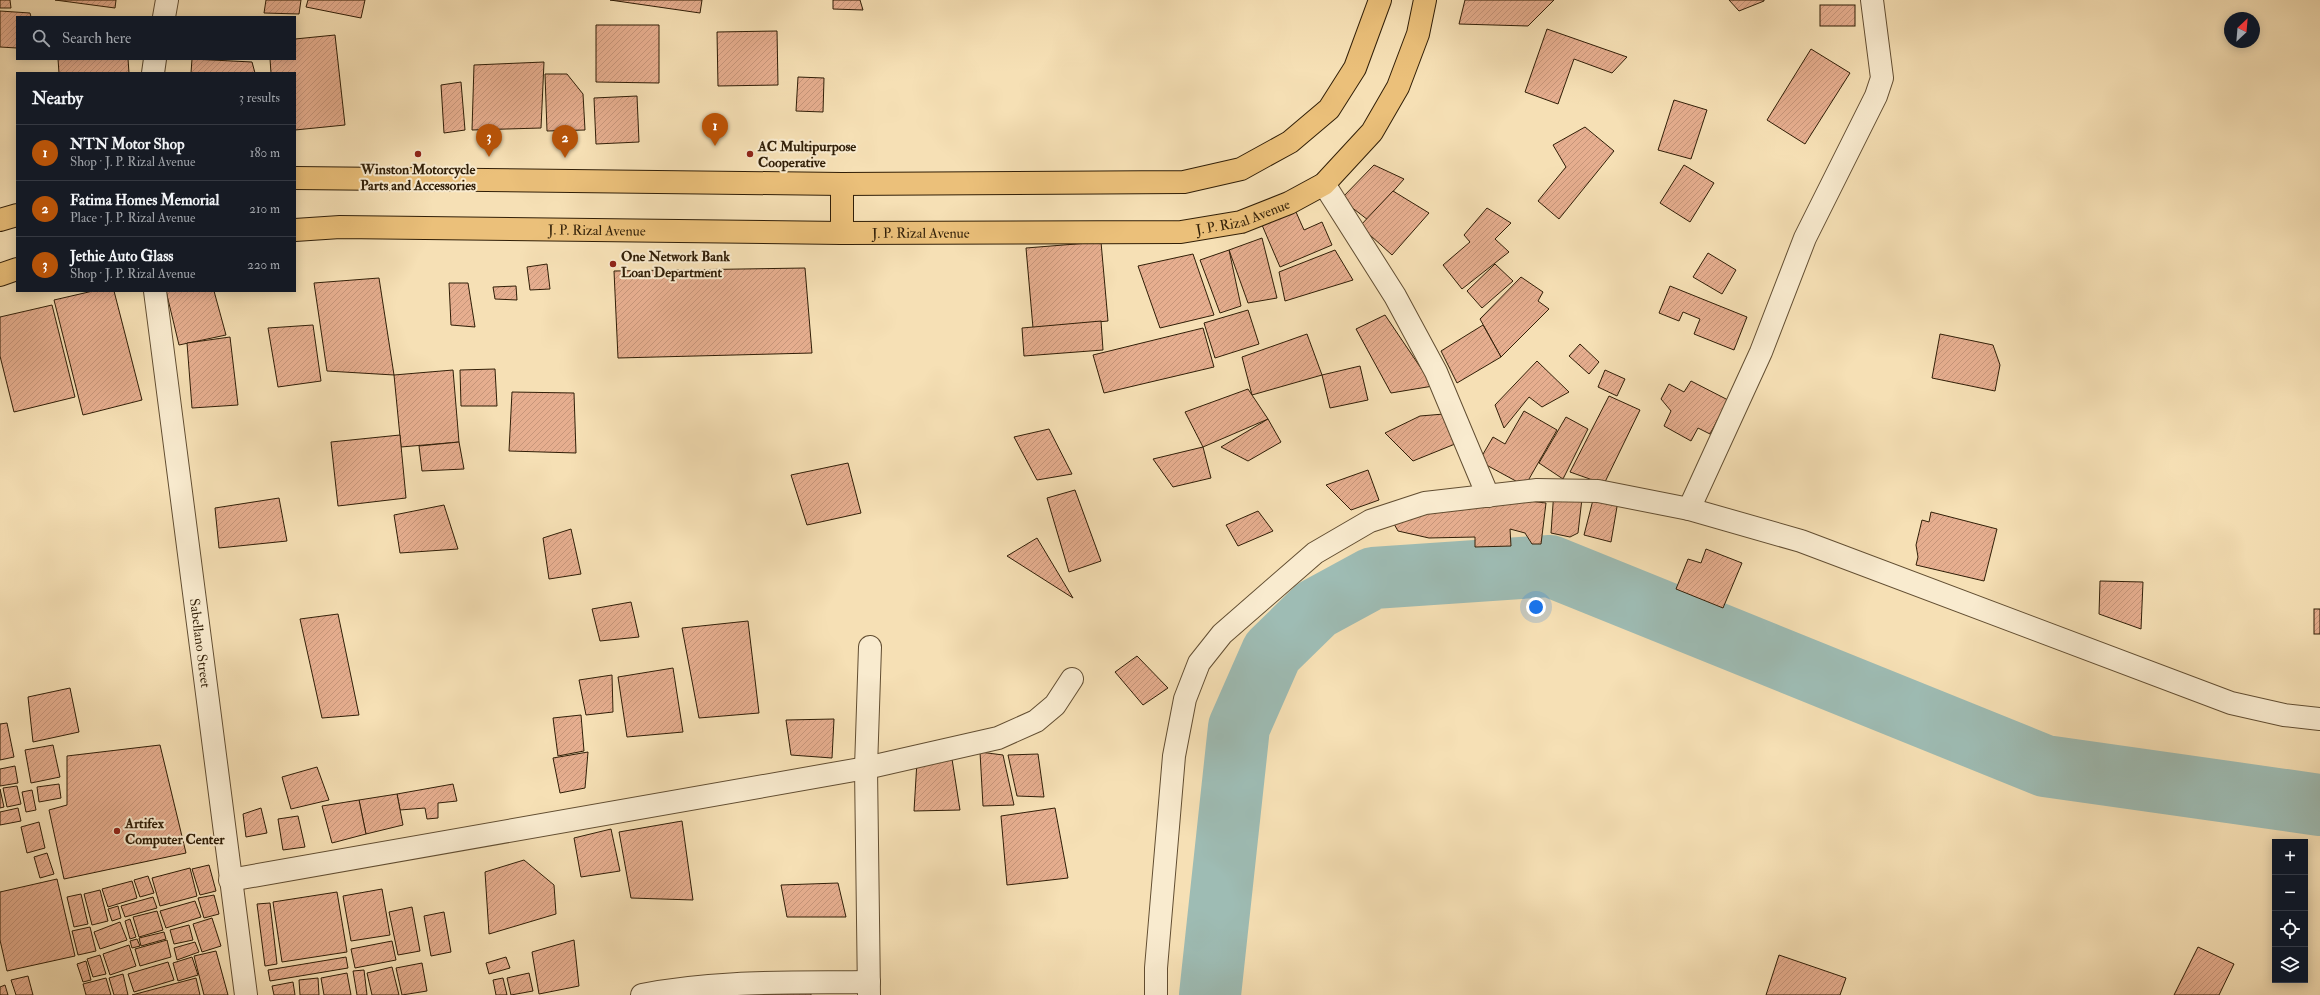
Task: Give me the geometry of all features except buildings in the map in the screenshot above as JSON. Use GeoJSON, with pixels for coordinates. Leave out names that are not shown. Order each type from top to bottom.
{"type":"FeatureCollection","features":[{"type":"Feature","properties":{"kind":"main road"},"geometry":{"type":"LineString","coordinates":[[296,178],[842,184],[1184,182],[1241,169],[1290,142],[1329,109],[1355,68],[1380,0]]}},
{"type":"Feature","properties":{"kind":"main road","name":"J. P. Rizal Avenue"},"geometry":{"type":"LineString","coordinates":[[296,230],[340,227],[842,233],[1181,232],[1241,222],[1289,203],[1324,184],[1372,132],[1398,87],[1418,34],[1425,0]]}},
{"type":"Feature","properties":{"kind":"main road"},"geometry":{"type":"LineString","coordinates":[[842,184],[842,233]]}},
{"type":"Feature","properties":{"kind":"main road"},"geometry":{"type":"LineString","coordinates":[[0,220],[16,215]]}},
{"type":"Feature","properties":{"kind":"main road"},"geometry":{"type":"LineString","coordinates":[[0,275],[16,269]]}},
{"type":"Feature","properties":{"kind":"street"},"geometry":{"type":"LineString","coordinates":[[164,16],[167,0]]}},
{"type":"Feature","properties":{"kind":"street"},"geometry":{"type":"LineString","coordinates":[[1689,509],[1761,352],[1805,238],[1876,96],[1882,78],[1872,0]]}},
{"type":"Feature","properties":{"kind":"street"},"geometry":{"type":"LineString","coordinates":[[152,72],[155,60]]}},
{"type":"Feature","properties":{"kind":"street"},"geometry":{"type":"LineString","coordinates":[[1324,184],[1395,296],[1436,372],[1488,496]]}},
{"type":"Feature","properties":{"kind":"street","name":"Sabellano Street"},"geometry":{"type":"LineString","coordinates":[[155,292],[246,995]]}},
{"type":"Feature","properties":{"kind":"street"},"geometry":{"type":"LineString","coordinates":[[1156,995],[1156,968],[1174,756],[1185,699],[1199,663],[1222,634],[1314,553],[1370,521],[1425,503],[1537,490],[1598,491],[1689,509],[1801,541],[2231,703],[2284,715],[2320,719]]}},
{"type":"Feature","properties":{"kind":"street"},"geometry":{"type":"LineString","coordinates":[[642,995],[670,989],[757,984],[869,988],[866,768],[870,647]]}},
{"type":"Feature","properties":{"kind":"street"},"geometry":{"type":"LineString","coordinates":[[230,880],[866,768],[998,738],[1036,721],[1055,705],[1072,679]]}},
{"type":"Feature","properties":{"kind":"waterway"},"geometry":{"type":"LineString","coordinates":[[1210,995],[1239,727],[1272,652],[1316,609],[1373,578],[1550,566],[2045,766],[2320,805]]}},
{"type":"Feature","properties":{"kind":"place","name":"NTN Motor Shop"},"geometry":{"type":"Point","coordinates":[715,146]}},
{"type":"Feature","properties":{"kind":"place","name":"Winston Motorcycle Parts and Accessories"},"geometry":{"type":"Point","coordinates":[418,154]}},
{"type":"Feature","properties":{"kind":"place","name":"AC Multipurpose Cooperative"},"geometry":{"type":"Point","coordinates":[750,154]}},
{"type":"Feature","properties":{"kind":"place","name":"Jethie Auto Glass"},"geometry":{"type":"Point","coordinates":[489,157]}},
{"type":"Feature","properties":{"kind":"place","name":"Fatima Homes Memorial"},"geometry":{"type":"Point","coordinates":[565,158]}},
{"type":"Feature","properties":{"kind":"place","name":"One Network Bank Loan Department"},"geometry":{"type":"Point","coordinates":[613,264]}},
{"type":"Feature","properties":{"kind":"place","name":"Artifex Computer Center"},"geometry":{"type":"Point","coordinates":[117,831]}}]}
